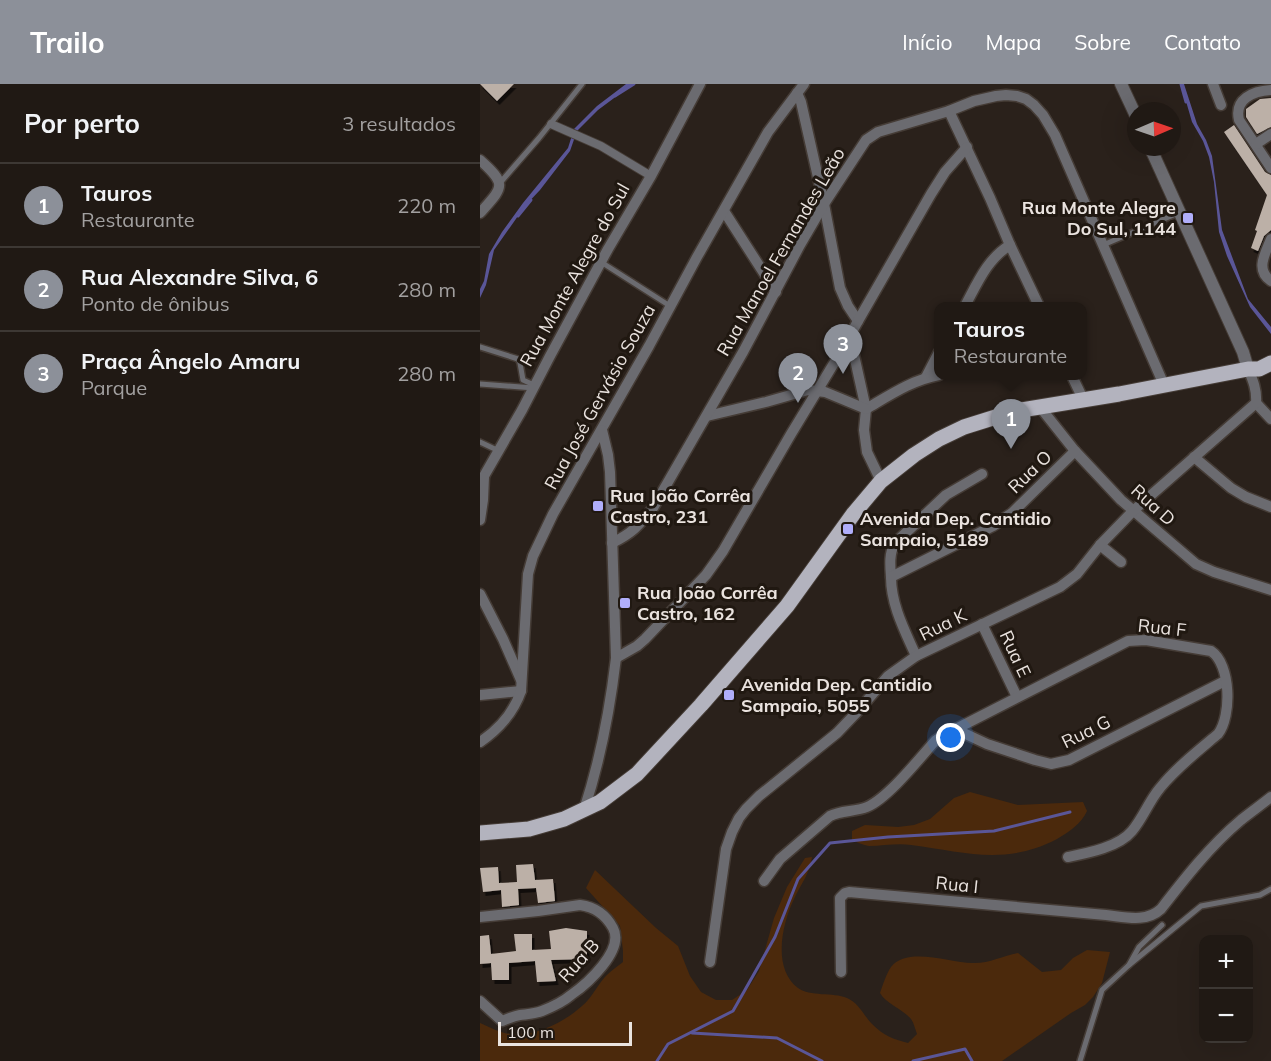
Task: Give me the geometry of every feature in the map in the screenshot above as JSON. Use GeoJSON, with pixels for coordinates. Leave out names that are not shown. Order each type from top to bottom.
{"type":"FeatureCollection","features":[{"type":"Feature","properties":{"kind":"main road"},"geometry":{"type":"LineString","coordinates":[[480,833],[529,829],[549,824],[600,802],[636,774],[707,699],[787,606],[854,513],[881,481],[939,439],[964,427],[1015,411],[1248,369],[1259,369],[1271,363]]}},
{"type":"Feature","properties":{"kind":"street","name":"Rua Monte Alegre do Sul"},"geometry":{"type":"LineString","coordinates":[[482,480],[700,84]]}},
{"type":"Feature","properties":{"kind":"street"},"geometry":{"type":"LineString","coordinates":[[1121,84],[1129,102]]}},
{"type":"Feature","properties":{"kind":"street"},"geometry":{"type":"LineString","coordinates":[[1213,84],[1221,105]]}},
{"type":"Feature","properties":{"kind":"street"},"geometry":{"type":"LineString","coordinates":[[801,88],[801,102],[840,288],[858,321]]}},
{"type":"Feature","properties":{"kind":"street","name":"Rua José Gervásio Souza"},"geometry":{"type":"LineString","coordinates":[[480,742],[508,716],[521,687],[526,583],[532,556],[553,514],[768,132],[801,88]]}},
{"type":"Feature","properties":{"kind":"street"},"geometry":{"type":"LineString","coordinates":[[1271,90],[1251,95],[1238,108],[1239,120],[1271,168]]}},
{"type":"Feature","properties":{"kind":"street","name":"Rua Manoel Fernandes Leão"},"geometry":{"type":"LineString","coordinates":[[612,543],[632,533],[653,507],[776,292],[800,245],[862,145],[878,132],[949,111],[974,101],[996,96],[1017,96],[1034,105],[1042,115],[1054,135],[1164,385]]}},
{"type":"Feature","properties":{"kind":"street"},"geometry":{"type":"LineString","coordinates":[[949,111],[1036,302]]}},
{"type":"Feature","properties":{"kind":"street"},"geometry":{"type":"LineString","coordinates":[[551,124],[613,153],[651,176]]}},
{"type":"Feature","properties":{"kind":"street"},"geometry":{"type":"LineString","coordinates":[[1256,144],[1271,134]]}},
{"type":"Feature","properties":{"kind":"street"},"geometry":{"type":"LineString","coordinates":[[616,658],[645,639],[717,561],[932,194],[950,166],[967,147]]}},
{"type":"Feature","properties":{"kind":"street"},"geometry":{"type":"LineString","coordinates":[[1154,156],[1243,352],[1255,383],[1256,403],[1271,419]]}},
{"type":"Feature","properties":{"kind":"street"},"geometry":{"type":"LineString","coordinates":[[480,160],[494,173],[499,182],[499,190],[480,213]]}},
{"type":"Feature","properties":{"kind":"street"},"geometry":{"type":"LineString","coordinates":[[724,211],[776,292]]}},
{"type":"Feature","properties":{"kind":"street"},"geometry":{"type":"LineString","coordinates":[[1271,239],[1262,266],[1264,275],[1271,281]]}},
{"type":"Feature","properties":{"kind":"street"},"geometry":{"type":"LineString","coordinates":[[967,302],[984,270],[994,257],[1010,245]]}},
{"type":"Feature","properties":{"kind":"street"},"geometry":{"type":"LineString","coordinates":[[850,337],[866,409],[864,430],[867,452],[881,481]]}},
{"type":"Feature","properties":{"kind":"street"},"geometry":{"type":"LineString","coordinates":[[926,377],[934,362]]}},
{"type":"Feature","properties":{"kind":"street"},"geometry":{"type":"LineString","coordinates":[[866,409],[892,393],[926,377],[934,376]]}},
{"type":"Feature","properties":{"kind":"street"},"geometry":{"type":"LineString","coordinates":[[1074,380],[1083,399]]}},
{"type":"Feature","properties":{"kind":"street"},"geometry":{"type":"LineString","coordinates":[[706,416],[808,390],[818,390],[866,409]]}},
{"type":"Feature","properties":{"kind":"street","name":"Rua K"},"geometry":{"type":"LineString","coordinates":[[710,962],[726,849],[739,818],[759,796],[843,727],[888,676],[916,656],[1068,582],[1133,511],[1256,403]]}},
{"type":"Feature","properties":{"kind":"street","name":"Rua D"},"geometry":{"type":"LineString","coordinates":[[1040,407],[1075,451],[1133,511],[1182,553],[1204,569],[1271,590]]}},
{"type":"Feature","properties":{"kind":"street"},"geometry":{"type":"LineString","coordinates":[[584,810],[595,777],[613,688],[616,658],[608,455],[602,430]]}},
{"type":"Feature","properties":{"kind":"street","name":"Rua O"},"geometry":{"type":"LineString","coordinates":[[891,577],[993,526],[1012,513],[1075,451]]}},
{"type":"Feature","properties":{"kind":"street"},"geometry":{"type":"LineString","coordinates":[[1194,457],[1231,488],[1271,507]]}},
{"type":"Feature","properties":{"kind":"street"},"geometry":{"type":"LineString","coordinates":[[916,656],[894,605],[891,586],[890,556],[892,549],[895,543],[946,495],[982,474]]}},
{"type":"Feature","properties":{"kind":"street"},"geometry":{"type":"LineString","coordinates":[[480,520],[483,500],[482,480]]}},
{"type":"Feature","properties":{"kind":"street"},"geometry":{"type":"LineString","coordinates":[[1100,545],[1121,562]]}},
{"type":"Feature","properties":{"kind":"street"},"geometry":{"type":"LineString","coordinates":[[480,594],[503,639],[521,687],[480,695]]}},
{"type":"Feature","properties":{"kind":"street","name":"Rua E"},"geometry":{"type":"LineString","coordinates":[[982,624],[1017,697]]}},
{"type":"Feature","properties":{"kind":"street","name":"Rua F"},"geometry":{"type":"LineString","coordinates":[[764,881],[780,859],[825,820],[834,814],[867,807],[875,802],[885,795],[935,741],[1017,697],[1128,641],[1137,640],[1211,651],[1220,660],[1225,681],[1228,701],[1223,728],[1165,782],[1130,833],[1094,852],[1068,857]]}},
{"type":"Feature","properties":{"kind":"street","name":"Rua G"},"geometry":{"type":"LineString","coordinates":[[955,729],[975,739],[1035,760],[1051,764],[1060,763],[1225,681]]}},
{"type":"Feature","properties":{"kind":"street"},"geometry":{"type":"LineString","coordinates":[[595,777],[600,802]]}},
{"type":"Feature","properties":{"kind":"street","name":"Rua I"},"geometry":{"type":"LineString","coordinates":[[841,972],[840,898],[845,893],[1146,918],[1161,909],[1207,852],[1242,818],[1271,797]]}},
{"type":"Feature","properties":{"kind":"street","name":"Rua B"},"geometry":{"type":"LineString","coordinates":[[480,917],[580,905],[598,911],[613,929],[615,941],[611,954],[588,982],[569,997],[546,1010],[502,1021],[480,1001]]}},
{"type":"Feature","properties":{"kind":"lane"},"geometry":{"type":"LineString","coordinates":[[499,182],[551,124],[582,84]]}},
{"type":"Feature","properties":{"kind":"lane"},"geometry":{"type":"LineString","coordinates":[[1103,245],[1180,213]]}},
{"type":"Feature","properties":{"kind":"lane"},"geometry":{"type":"LineString","coordinates":[[601,262],[670,306]]}},
{"type":"Feature","properties":{"kind":"lane"},"geometry":{"type":"LineString","coordinates":[[480,347],[518,359],[524,380],[535,387]]}},
{"type":"Feature","properties":{"kind":"lane"},"geometry":{"type":"LineString","coordinates":[[480,384],[535,387]]}},
{"type":"Feature","properties":{"kind":"lane"},"geometry":{"type":"LineString","coordinates":[[480,442],[499,451]]}},
{"type":"Feature","properties":{"kind":"lane"},"geometry":{"type":"LineString","coordinates":[[1080,1061],[1102,990],[1129,965],[1201,906],[1260,895],[1271,889]]}},
{"type":"Feature","properties":{"kind":"lane"},"geometry":{"type":"LineString","coordinates":[[1129,965],[1139,947],[1162,925]]}},
{"type":"Feature","properties":{"kind":"shaded area"},"geometry":{"type":"Polygon","coordinates":[[[626,84],[633,84],[598,110],[577,131],[570,151],[525,206],[494,250],[486,285],[480,298],[480,289],[484,281],[489,254],[502,232],[568,148],[574,129],[597,106],[626,84]]]}},
{"type":"Feature","properties":{"kind":"shaded area"},"geometry":{"type":"Polygon","coordinates":[[[1181,84],[1184,84],[1197,124],[1212,156],[1222,230],[1248,299],[1271,327],[1271,334],[1250,307],[1227,256],[1219,232],[1209,157],[1192,122],[1181,84]]]}},
{"type":"Feature","properties":{"kind":"shaded area"},"geometry":{"type":"Polygon","coordinates":[[[970,792],[1018,805],[1083,802],[1087,811],[1078,824],[1057,839],[1038,847],[1002,855],[967,853],[906,844],[869,846],[852,840],[852,831],[865,825],[898,827],[914,825],[930,819],[954,798],[970,792]]]}},
{"type":"Feature","properties":{"kind":"shaded area"},"geometry":{"type":"Polygon","coordinates":[[[812,857],[790,909],[783,933],[782,958],[785,969],[790,979],[803,991],[841,996],[851,1000],[876,1028],[893,1038],[908,1043],[917,1034],[911,1019],[880,993],[891,967],[907,958],[930,957],[978,963],[1018,953],[1042,972],[1061,970],[1073,958],[1087,950],[1110,952],[1102,983],[1085,1005],[1002,1061],[480,1061],[480,1023],[510,1034],[530,1033],[549,1027],[567,1018],[582,1006],[604,978],[623,962],[620,926],[586,888],[595,870],[678,946],[690,976],[701,992],[716,1000],[732,1000],[747,990],[759,971],[774,918],[787,887],[805,858],[812,857]]]}},
{"type":"Feature","properties":{"kind":"building"},"geometry":{"type":"Polygon","coordinates":[[[480,84],[514,84],[497,101],[480,84]]]}},
{"type":"Feature","properties":{"kind":"building"},"geometry":{"type":"Polygon","coordinates":[[[1271,98],[1271,127],[1257,134],[1246,117],[1246,109],[1260,99],[1271,98]]]}},
{"type":"Feature","properties":{"kind":"building"},"geometry":{"type":"Polygon","coordinates":[[[1234,125],[1265,172],[1271,175],[1271,230],[1264,236],[1258,251],[1251,248],[1267,195],[1224,132],[1234,125]]]}},
{"type":"Feature","properties":{"kind":"building"},"geometry":{"type":"Polygon","coordinates":[[[533,864],[535,880],[553,879],[555,901],[538,903],[536,888],[518,889],[519,905],[502,907],[501,890],[483,892],[480,868],[498,867],[499,883],[517,882],[516,865],[533,864]]]}},
{"type":"Feature","properties":{"kind":"building"},"geometry":{"type":"Polygon","coordinates":[[[566,928],[587,931],[587,959],[551,960],[556,981],[537,982],[535,961],[509,963],[509,980],[492,980],[491,963],[480,964],[480,936],[489,935],[491,954],[516,951],[514,934],[532,934],[532,950],[551,949],[549,931],[566,928]]]}},
{"type":"Feature","properties":{"kind":"waterway"},"geometry":{"type":"LineString","coordinates":[[615,96],[634,84]]}},
{"type":"Feature","properties":{"kind":"waterway"},"geometry":{"type":"LineString","coordinates":[[1181,84],[1186,102]]}},
{"type":"Feature","properties":{"kind":"waterway"},"geometry":{"type":"LineString","coordinates":[[518,216],[531,200]]}},
{"type":"Feature","properties":{"kind":"waterway"},"geometry":{"type":"LineString","coordinates":[[657,1061],[668,1044],[733,1011],[775,937],[798,879],[830,843],[994,831],[1070,812]]}},
{"type":"Feature","properties":{"kind":"waterway"},"geometry":{"type":"LineString","coordinates":[[692,1033],[777,1038],[822,1061]]}},
{"type":"Feature","properties":{"kind":"waterway"},"geometry":{"type":"LineString","coordinates":[[913,1061],[965,1049],[972,1061]]}},
{"type":"Feature","properties":{"kind":"place","name":"Rua Monte Alegre Do Sul, 1144"},"geometry":{"type":"Point","coordinates":[1188,218]}},
{"type":"Feature","properties":{"kind":"place","name":"Praça Ângelo Amaru"},"geometry":{"type":"Point","coordinates":[843,374]}},
{"type":"Feature","properties":{"kind":"place","name":"Rua Alexandre Silva, 6"},"geometry":{"type":"Point","coordinates":[798,403]}},
{"type":"Feature","properties":{"kind":"place","name":"Tauros"},"geometry":{"type":"Point","coordinates":[1011,449]}},
{"type":"Feature","properties":{"kind":"place","name":"Rua João Corrêa Castro, 231"},"geometry":{"type":"Point","coordinates":[598,506]}},
{"type":"Feature","properties":{"kind":"place","name":"Avenida Dep. Cantidio Sampaio, 5189"},"geometry":{"type":"Point","coordinates":[848,529]}},
{"type":"Feature","properties":{"kind":"place","name":"Rua João Corrêa Castro, 162"},"geometry":{"type":"Point","coordinates":[625,603]}},
{"type":"Feature","properties":{"kind":"place","name":"Avenida Dep. Cantidio Sampaio, 5055"},"geometry":{"type":"Point","coordinates":[729,695]}}]}
